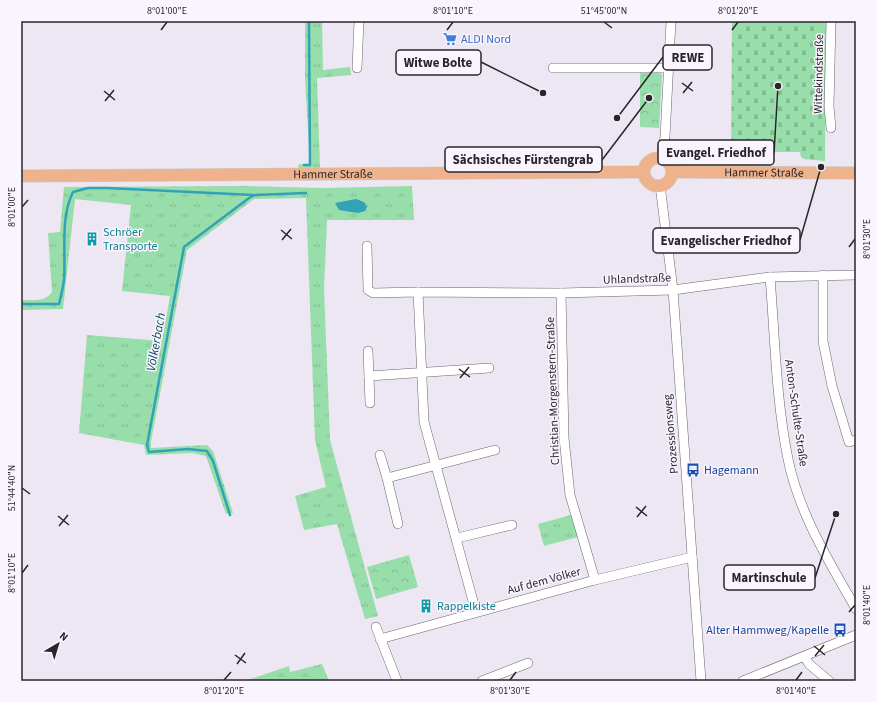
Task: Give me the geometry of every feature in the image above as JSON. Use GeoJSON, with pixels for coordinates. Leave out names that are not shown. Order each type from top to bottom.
{"type":"FeatureCollection","features":[{"type":"Feature","properties":{"kind":"main road"},"geometry":{"type":"LineString","coordinates":[[661,158],[669,163],[672,172],[669,180],[660,185],[652,184],[648,181],[644,172],[650,161],[661,158]]}},
{"type":"Feature","properties":{"kind":"main road","name":"Hammer Straße"},"geometry":{"type":"LineString","coordinates":[[21,176],[644,172]]}},
{"type":"Feature","properties":{"kind":"main road","name":"Hammer Straße"},"geometry":{"type":"LineString","coordinates":[[672,172],[856,173]]}},
{"type":"Feature","properties":{"kind":"street"},"geometry":{"type":"LineString","coordinates":[[357,68],[359,21]]}},
{"type":"Feature","properties":{"kind":"street"},"geometry":{"type":"LineString","coordinates":[[661,158],[665,137],[671,21]]}},
{"type":"Feature","properties":{"kind":"street","name":"Wittekindstraße"},"geometry":{"type":"LineString","coordinates":[[831,128],[829,107],[832,21]]}},
{"type":"Feature","properties":{"kind":"street"},"geometry":{"type":"LineString","coordinates":[[553,68],[669,68]]}},
{"type":"Feature","properties":{"kind":"street","name":"Prozessionsweg"},"geometry":{"type":"LineString","coordinates":[[660,185],[673,290],[701,681]]}},
{"type":"Feature","properties":{"kind":"street","name":"Uhlandstraße"},"geometry":{"type":"LineString","coordinates":[[367,246],[368,290],[373,293],[562,293],[673,290],[770,277],[856,275]]}},
{"type":"Feature","properties":{"kind":"street"},"geometry":{"type":"LineString","coordinates":[[823,275],[823,341],[832,386],[852,441]]}},
{"type":"Feature","properties":{"kind":"street","name":"Anton-Schulte-Straße"},"geometry":{"type":"LineString","coordinates":[[770,277],[779,394],[788,460],[814,534],[856,609]]}},
{"type":"Feature","properties":{"kind":"street"},"geometry":{"type":"LineString","coordinates":[[418,292],[424,422],[435,466],[457,538],[476,612]]}},
{"type":"Feature","properties":{"kind":"street","name":"Christian-Morgenstern-Straße"},"geometry":{"type":"LineString","coordinates":[[562,293],[564,438],[570,495],[595,580]]}},
{"type":"Feature","properties":{"kind":"street"},"geometry":{"type":"LineString","coordinates":[[368,351],[370,404]]}},
{"type":"Feature","properties":{"kind":"street"},"geometry":{"type":"LineString","coordinates":[[369,376],[490,368]]}},
{"type":"Feature","properties":{"kind":"street"},"geometry":{"type":"LineString","coordinates":[[386,478],[495,450]]}},
{"type":"Feature","properties":{"kind":"street"},"geometry":{"type":"LineString","coordinates":[[380,455],[398,524]]}},
{"type":"Feature","properties":{"kind":"street"},"geometry":{"type":"LineString","coordinates":[[457,538],[512,524]]}},
{"type":"Feature","properties":{"kind":"street","name":"Auf dem Völker"},"geometry":{"type":"LineString","coordinates":[[380,639],[595,580],[692,557]]}},
{"type":"Feature","properties":{"kind":"street"},"geometry":{"type":"LineString","coordinates":[[376,627],[398,681]]}},
{"type":"Feature","properties":{"kind":"street"},"geometry":{"type":"LineString","coordinates":[[743,681],[856,635]]}},
{"type":"Feature","properties":{"kind":"street"},"geometry":{"type":"LineString","coordinates":[[804,657],[809,664],[829,681]]}},
{"type":"Feature","properties":{"kind":"street"},"geometry":{"type":"LineString","coordinates":[[482,681],[528,663]]}},
{"type":"Feature","properties":{"kind":"green space"},"geometry":{"type":"Polygon","coordinates":[[[305,21],[322,21],[323,70],[350,67],[351,75],[317,78],[320,168],[298,168],[299,164],[310,164],[305,78],[305,21]]]}},
{"type":"Feature","properties":{"kind":"green space"},"geometry":{"type":"Polygon","coordinates":[[[732,21],[826,21],[825,161],[804,159],[801,157],[800,152],[770,152],[769,162],[731,163],[732,21]]]}},
{"type":"Feature","properties":{"kind":"green space"},"geometry":{"type":"Polygon","coordinates":[[[640,72],[660,73],[662,75],[659,128],[640,127],[640,72]]]}},
{"type":"Feature","properties":{"kind":"green space"},"geometry":{"type":"Polygon","coordinates":[[[244,186],[324,188],[412,186],[414,220],[327,220],[324,289],[330,440],[378,616],[365,619],[337,524],[304,530],[295,496],[326,487],[315,440],[306,198],[254,199],[187,250],[151,448],[207,445],[213,451],[233,513],[226,514],[206,456],[192,453],[146,455],[144,445],[79,433],[87,335],[162,341],[170,296],[122,291],[131,205],[75,199],[63,309],[21,310],[21,300],[42,299],[52,292],[48,233],[60,232],[64,187],[244,186]]]}},
{"type":"Feature","properties":{"kind":"green space"},"geometry":{"type":"Polygon","coordinates":[[[571,515],[578,537],[544,546],[538,524],[571,515]]]}},
{"type":"Feature","properties":{"kind":"green space"},"geometry":{"type":"Polygon","coordinates":[[[409,555],[418,587],[376,599],[367,567],[409,555]]]}},
{"type":"Feature","properties":{"kind":"green space"},"geometry":{"type":"Polygon","coordinates":[[[322,664],[329,681],[248,680],[289,666],[290,672],[322,664]]]}},
{"type":"Feature","properties":{"kind":"water"},"geometry":{"type":"Polygon","coordinates":[[[356,199],[364,202],[367,207],[365,211],[358,213],[339,210],[335,203],[356,199]]]}},
{"type":"Feature","properties":{"kind":"waterway","name":"Völkerbach"},"geometry":{"type":"LineString","coordinates":[[304,165],[310,165],[309,21]]}},
{"type":"Feature","properties":{"kind":"waterway"},"geometry":{"type":"LineString","coordinates":[[21,304],[59,304],[64,280],[64,235],[66,213],[73,192],[88,188],[107,188],[253,195]]}},
{"type":"Feature","properties":{"kind":"waterway","name":"Völkerbach"},"geometry":{"type":"LineString","coordinates":[[230,515],[213,461],[207,451],[188,449],[149,452],[147,445],[184,247],[255,195],[306,193]]}},
{"type":"Feature","properties":{"kind":"place","name":"ALDI Nord"},"geometry":{"type":"Point","coordinates":[450,39]}},
{"type":"Feature","properties":{"kind":"place","name":"Evangel. Friedhof"},"geometry":{"type":"Point","coordinates":[778,86]}},
{"type":"Feature","properties":{"kind":"place","name":"Witwe Bolte"},"geometry":{"type":"Point","coordinates":[543,93]}},
{"type":"Feature","properties":{"kind":"place","name":"Sächsisches Fürstengrab"},"geometry":{"type":"Point","coordinates":[649,98]}},
{"type":"Feature","properties":{"kind":"place","name":"REWE"},"geometry":{"type":"Point","coordinates":[617,118]}},
{"type":"Feature","properties":{"kind":"place","name":"Evangelischer Friedhof"},"geometry":{"type":"Point","coordinates":[821,167]}},
{"type":"Feature","properties":{"kind":"place","name":"Schröer Transporte"},"geometry":{"type":"Point","coordinates":[92,239]}},
{"type":"Feature","properties":{"kind":"place","name":"Hagemann"},"geometry":{"type":"Point","coordinates":[693,470]}},
{"type":"Feature","properties":{"kind":"place","name":"Martinschule"},"geometry":{"type":"Point","coordinates":[836,514]}},
{"type":"Feature","properties":{"kind":"place","name":"Rappelkiste"},"geometry":{"type":"Point","coordinates":[426,606]}},
{"type":"Feature","properties":{"kind":"place","name":"Alter Hammweg/Kapelle"},"geometry":{"type":"Point","coordinates":[840,630]}}]}
